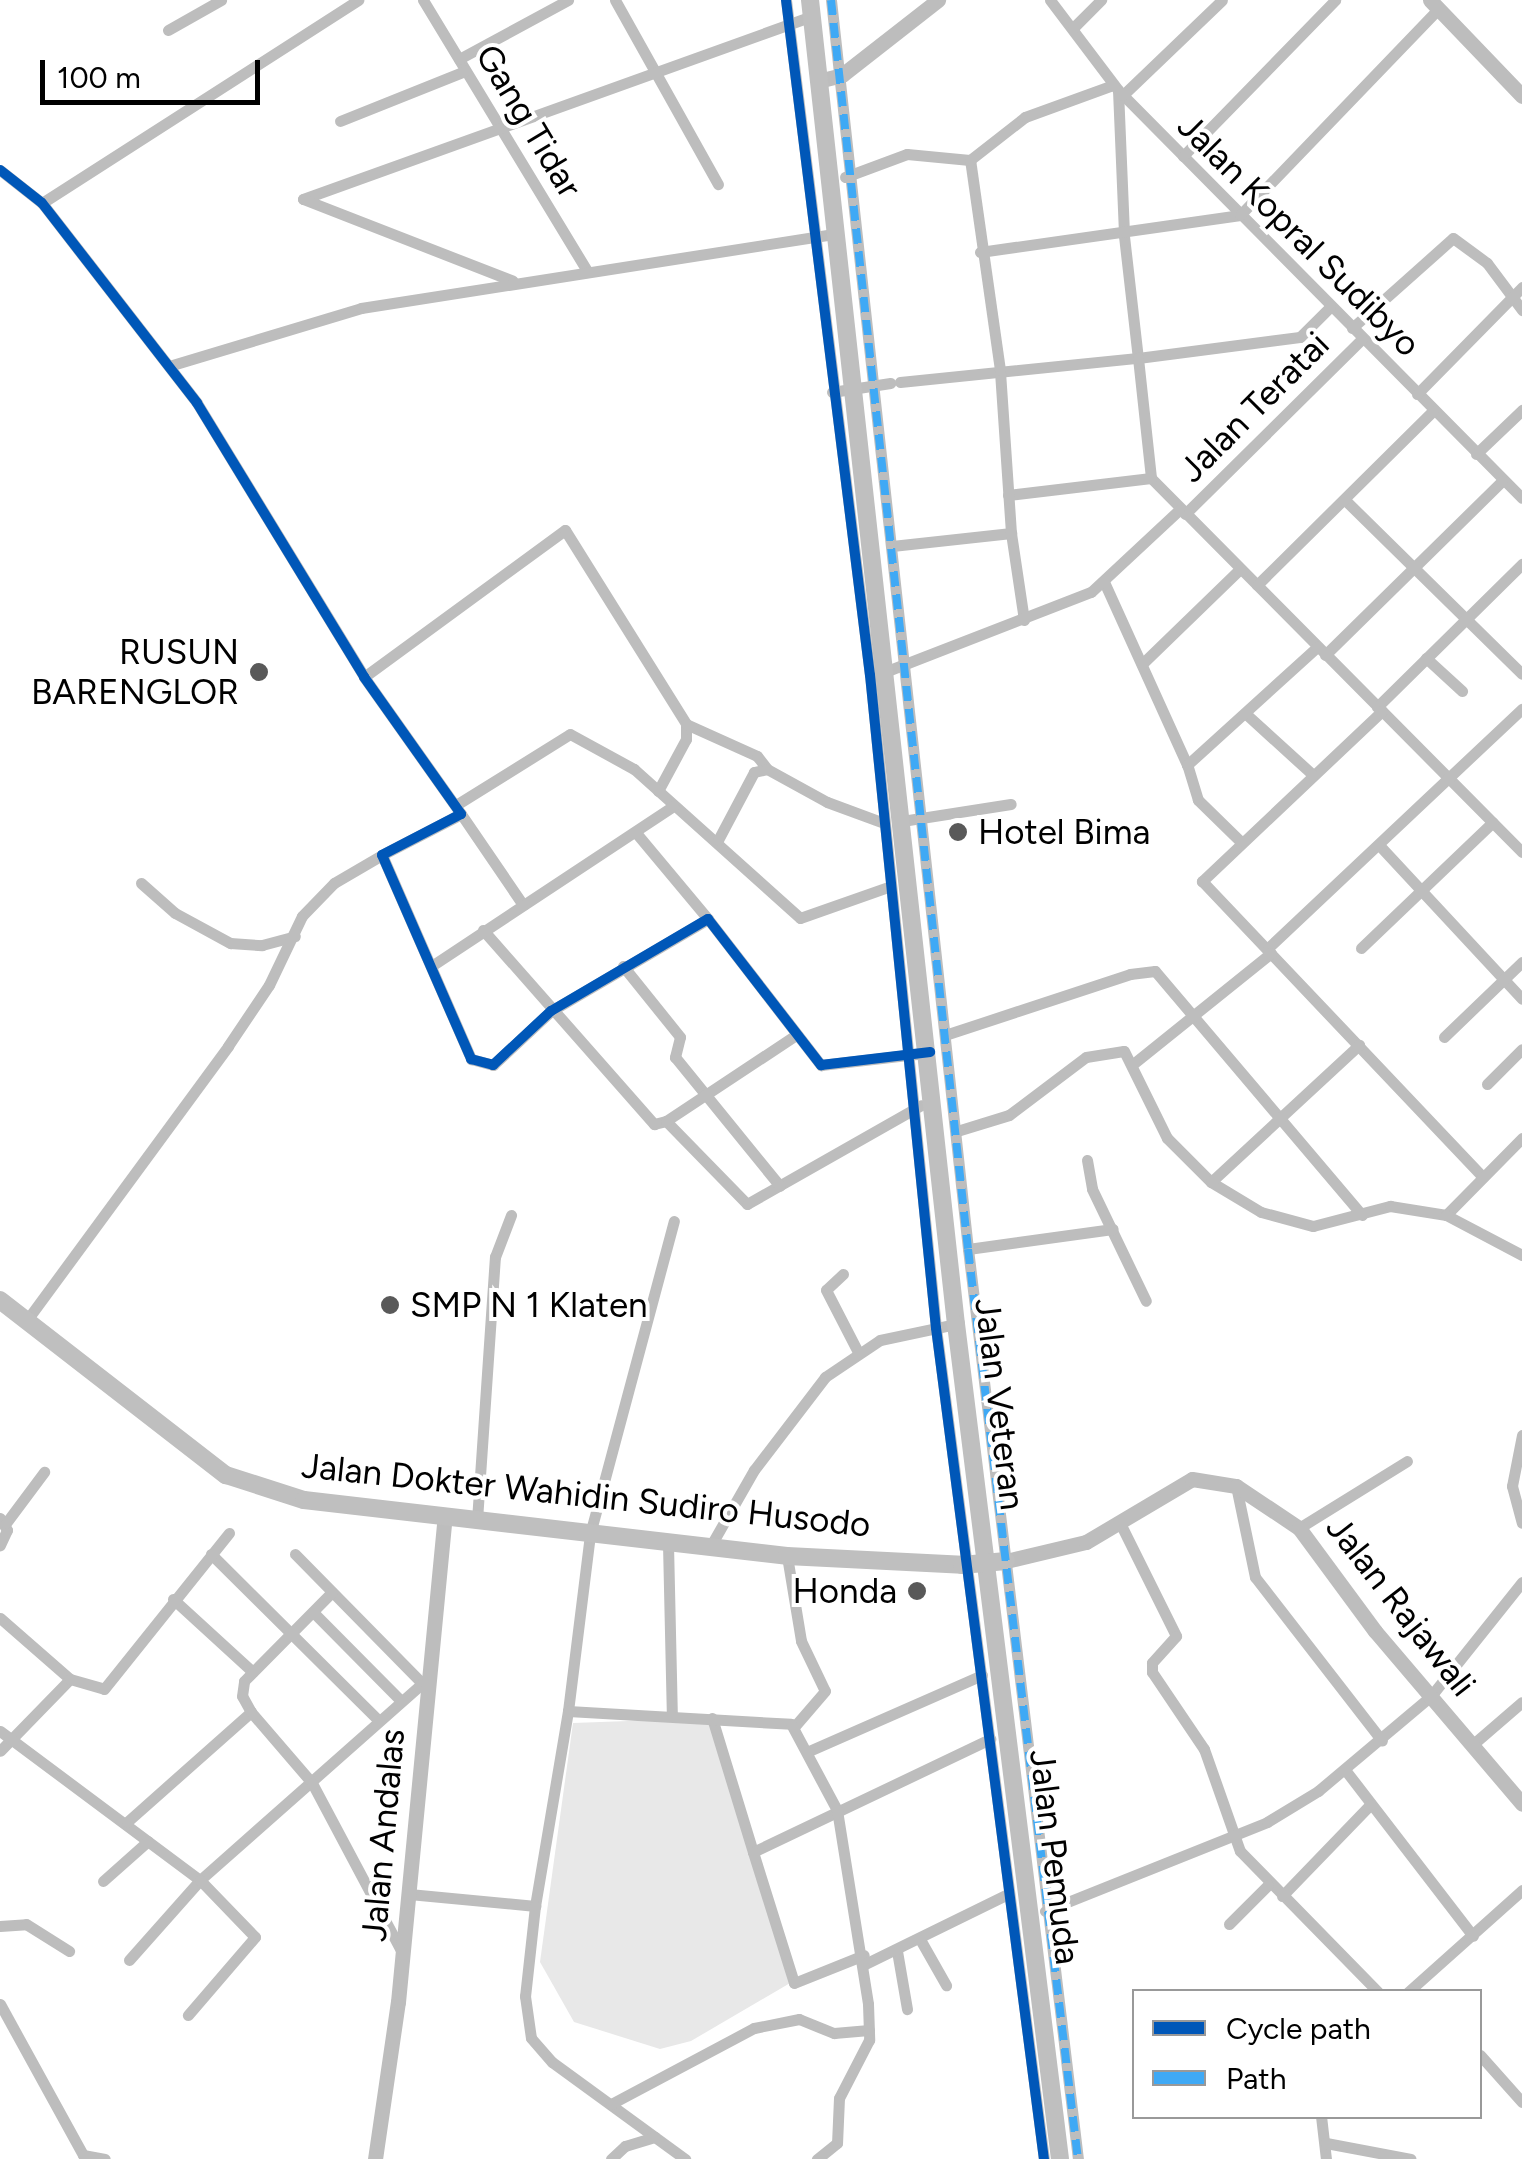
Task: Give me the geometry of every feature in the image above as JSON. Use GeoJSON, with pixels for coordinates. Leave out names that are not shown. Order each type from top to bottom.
{"type":"FeatureCollection","features":[{"type":"Feature","properties":{"kind":"main road","name":"Jalan Veteran"},"geometry":{"type":"LineString","coordinates":[[811,8],[839,178],[835,234],[893,822],[930,1052],[956,1324],[988,1563]]}},
{"type":"Feature","properties":{"kind":"main road","name":"Jalan Dokter Wahidin Sudiro Husodo"},"geometry":{"type":"LineString","coordinates":[[2,1304],[226,1475],[304,1500],[787,1556],[988,1563]]}},
{"type":"Feature","properties":{"kind":"main road","name":"Jalan Pemuda"},"geometry":{"type":"LineString","coordinates":[[988,1563],[1040,1912],[1060,2159]]}},
{"type":"Feature","properties":{"kind":"street"},"geometry":{"type":"LineString","coordinates":[[168,30],[221,0]]}},
{"type":"Feature","properties":{"kind":"street"},"geometry":{"type":"LineString","coordinates":[[42,203],[358,0]]}},
{"type":"Feature","properties":{"kind":"street","name":"Gang Tidar"},"geometry":{"type":"LineString","coordinates":[[423,0],[505,128],[587,271]]}},
{"type":"Feature","properties":{"kind":"street"},"geometry":{"type":"LineString","coordinates":[[340,121],[462,65],[568,0]]}},
{"type":"Feature","properties":{"kind":"street"},"geometry":{"type":"LineString","coordinates":[[615,0],[718,184]]}},
{"type":"Feature","properties":{"kind":"street"},"geometry":{"type":"LineString","coordinates":[[786,0],[811,239],[877,673],[906,668],[1105,584],[1187,765],[1198,800],[1240,840]]}},
{"type":"Feature","properties":{"kind":"street"},"geometry":{"type":"LineString","coordinates":[[831,0],[842,75],[839,178],[874,386],[948,1034],[968,1249],[988,1563],[982,1675],[1044,2159]]}},
{"type":"Feature","properties":{"kind":"street"},"geometry":{"type":"LineString","coordinates":[[822,80],[842,75],[938,0]]}},
{"type":"Feature","properties":{"kind":"street","name":"Jalan Kopral Sudibyo"},"geometry":{"type":"LineString","coordinates":[[1050,0],[1118,90],[1522,498]]}},
{"type":"Feature","properties":{"kind":"street"},"geometry":{"type":"LineString","coordinates":[[1073,28],[1101,0]]}},
{"type":"Feature","properties":{"kind":"street"},"geometry":{"type":"LineString","coordinates":[[839,178],[907,154],[970,160],[1025,116],[1118,90],[1222,0]]}},
{"type":"Feature","properties":{"kind":"street"},"geometry":{"type":"LineString","coordinates":[[1183,156],[1335,0]]}},
{"type":"Feature","properties":{"kind":"street"},"geometry":{"type":"LineString","coordinates":[[980,252],[1124,236],[1240,215],[1434,4],[1522,96]]}},
{"type":"Feature","properties":{"kind":"street"},"geometry":{"type":"LineString","coordinates":[[517,283],[303,199],[788,22],[811,8]]}},
{"type":"Feature","properties":{"kind":"street"},"geometry":{"type":"LineString","coordinates":[[1118,90],[1124,236],[1151,478],[1521,849]]}},
{"type":"Feature","properties":{"kind":"street"},"geometry":{"type":"LineString","coordinates":[[970,160],[980,252],[1000,370],[1011,533],[1024,620]]}},
{"type":"Feature","properties":{"kind":"street"},"geometry":{"type":"LineString","coordinates":[[0,170],[42,203],[168,366],[252,487],[364,677],[523,905]]}},
{"type":"Feature","properties":{"kind":"street"},"geometry":{"type":"LineString","coordinates":[[168,366],[330,315],[835,234]]}},
{"type":"Feature","properties":{"kind":"street"},"geometry":{"type":"LineString","coordinates":[[1352,328],[1453,238],[1488,262],[1510,299],[1522,310]]}},
{"type":"Feature","properties":{"kind":"street"},"geometry":{"type":"LineString","coordinates":[[1417,394],[1522,287]]}},
{"type":"Feature","properties":{"kind":"street"},"geometry":{"type":"LineString","coordinates":[[832,392],[1300,337],[1330,307]]}},
{"type":"Feature","properties":{"kind":"street","name":"Jalan Teratai"},"geometry":{"type":"LineString","coordinates":[[1105,584],[1362,339]]}},
{"type":"Feature","properties":{"kind":"street"},"geometry":{"type":"LineString","coordinates":[[1476,454],[1522,410]]}},
{"type":"Feature","properties":{"kind":"street"},"geometry":{"type":"LineString","coordinates":[[1256,585],[1434,411]]}},
{"type":"Feature","properties":{"kind":"street"},"geometry":{"type":"LineString","coordinates":[[1008,495],[1151,478]]}},
{"type":"Feature","properties":{"kind":"street"},"geometry":{"type":"LineString","coordinates":[[1187,765],[1321,651],[1502,480]]}},
{"type":"Feature","properties":{"kind":"street"},"geometry":{"type":"LineString","coordinates":[[1345,500],[1522,674]]}},
{"type":"Feature","properties":{"kind":"street"},"geometry":{"type":"LineString","coordinates":[[364,677],[564,529],[686,724],[686,739],[658,791]]}},
{"type":"Feature","properties":{"kind":"street"},"geometry":{"type":"LineString","coordinates":[[892,546],[1011,533]]}},
{"type":"Feature","properties":{"kind":"street"},"geometry":{"type":"LineString","coordinates":[[1483,1177],[1202,881],[1240,840],[1313,776],[1522,564]]}},
{"type":"Feature","properties":{"kind":"street"},"geometry":{"type":"LineString","coordinates":[[1143,663],[1240,569]]}},
{"type":"Feature","properties":{"kind":"street"},"geometry":{"type":"LineString","coordinates":[[1426,658],[1462,692]]}},
{"type":"Feature","properties":{"kind":"street"},"geometry":{"type":"LineString","coordinates":[[1133,1064],[1196,1016],[1270,950],[1522,710]]}},
{"type":"Feature","properties":{"kind":"street"},"geometry":{"type":"LineString","coordinates":[[1246,714],[1313,776]]}},
{"type":"Feature","properties":{"kind":"street"},"geometry":{"type":"LineString","coordinates":[[686,724],[757,756],[767,769],[827,802],[893,822],[1012,804]]}},
{"type":"Feature","properties":{"kind":"street"},"geometry":{"type":"LineString","coordinates":[[27,1320],[256,1004],[322,893],[459,809],[570,734],[620,760],[718,840],[800,918],[891,886]]}},
{"type":"Feature","properties":{"kind":"street"},"geometry":{"type":"LineString","coordinates":[[718,840],[754,772],[767,769]]}},
{"type":"Feature","properties":{"kind":"street"},"geometry":{"type":"LineString","coordinates":[[433,966],[483,930],[638,834],[672,806]]}},
{"type":"Feature","properties":{"kind":"street"},"geometry":{"type":"LineString","coordinates":[[893,822],[891,886],[936,1328],[988,1563]]}},
{"type":"Feature","properties":{"kind":"street"},"geometry":{"type":"LineString","coordinates":[[1360,948],[1494,822]]}},
{"type":"Feature","properties":{"kind":"street"},"geometry":{"type":"LineString","coordinates":[[638,834],[822,1065],[930,1052]]}},
{"type":"Feature","properties":{"kind":"street"},"geometry":{"type":"LineString","coordinates":[[1379,845],[1522,999]]}},
{"type":"Feature","properties":{"kind":"street"},"geometry":{"type":"LineString","coordinates":[[382,855],[433,966],[452,1025],[480,1065],[494,1065],[551,1011],[708,919]]}},
{"type":"Feature","properties":{"kind":"street"},"geometry":{"type":"LineString","coordinates":[[141,883],[175,912],[230,943],[262,945],[295,936]]}},
{"type":"Feature","properties":{"kind":"street"},"geometry":{"type":"LineString","coordinates":[[483,930],[654,1124],[666,1121],[796,1034]]}},
{"type":"Feature","properties":{"kind":"street"},"geometry":{"type":"LineString","coordinates":[[1444,1037],[1522,962]]}},
{"type":"Feature","properties":{"kind":"street"},"geometry":{"type":"LineString","coordinates":[[623,966],[680,1036],[675,1057],[780,1186]]}},
{"type":"Feature","properties":{"kind":"street"},"geometry":{"type":"LineString","coordinates":[[948,1034],[1149,969],[1196,1016],[1278,1121],[1362,1214]]}},
{"type":"Feature","properties":{"kind":"street"},"geometry":{"type":"LineString","coordinates":[[1211,1182],[1359,1045]]}},
{"type":"Feature","properties":{"kind":"street"},"geometry":{"type":"LineString","coordinates":[[1487,1084],[1522,1049]]}},
{"type":"Feature","properties":{"kind":"street"},"geometry":{"type":"LineString","coordinates":[[957,1131],[1009,1115],[1086,1057],[1118,1050],[1133,1064],[1161,1131],[1211,1182],[1261,1212],[1298,1224],[1329,1225],[1390,1206],[1446,1215],[1522,1255]]}},
{"type":"Feature","properties":{"kind":"street"},"geometry":{"type":"LineString","coordinates":[[666,1121],[742,1201],[780,1186],[915,1107],[935,1102]]}},
{"type":"Feature","properties":{"kind":"street"},"geometry":{"type":"LineString","coordinates":[[1446,1215],[1522,1138]]}},
{"type":"Feature","properties":{"kind":"street"},"geometry":{"type":"LineString","coordinates":[[1087,1160],[1092,1190],[1146,1301]]}},
{"type":"Feature","properties":{"kind":"street"},"geometry":{"type":"LineString","coordinates":[[477,1520],[495,1257],[511,1215]]}},
{"type":"Feature","properties":{"kind":"street"},"geometry":{"type":"LineString","coordinates":[[674,1221],[590,1534],[525,1996],[531,2038],[552,2062],[685,2159]]}},
{"type":"Feature","properties":{"kind":"street"},"geometry":{"type":"LineString","coordinates":[[968,1249],[1113,1228]]}},
{"type":"Feature","properties":{"kind":"street"},"geometry":{"type":"LineString","coordinates":[[843,1274],[826,1290],[858,1352]]}},
{"type":"Feature","properties":{"kind":"street"},"geometry":{"type":"LineString","coordinates":[[710,1547],[754,1470],[814,1388],[858,1352],[880,1340],[956,1324]]}},
{"type":"Feature","properties":{"kind":"street"},"geometry":{"type":"LineString","coordinates":[[1522,1435],[1512,1478],[1522,1524]]}},
{"type":"Feature","properties":{"kind":"street"},"geometry":{"type":"LineString","coordinates":[[1299,1528],[1408,1461]]}},
{"type":"Feature","properties":{"kind":"street"},"geometry":{"type":"LineString","coordinates":[[0,1544],[3,1521],[44,1472]]}},
{"type":"Feature","properties":{"kind":"street","name":"Jalan Rajawali"},"geometry":{"type":"LineString","coordinates":[[988,1563],[1052,1554],[1120,1526],[1192,1479],[1236,1486],[1299,1528],[1471,1746],[1522,1804]]}},
{"type":"Feature","properties":{"kind":"street"},"geometry":{"type":"LineString","coordinates":[[1236,1486],[1255,1577],[1382,1741]]}},
{"type":"Feature","properties":{"kind":"street","name":"Jalan Andalas"},"geometry":{"type":"LineString","coordinates":[[374,2159],[394,2031],[409,1894],[424,1680],[446,1516]]}},
{"type":"Feature","properties":{"kind":"street"},"geometry":{"type":"LineString","coordinates":[[1120,1526],[1176,1636],[1152,1663],[1152,1672],[1204,1749],[1232,1837],[1268,1884],[1375,1989]]}},
{"type":"Feature","properties":{"kind":"street"},"geometry":{"type":"LineString","coordinates":[[0,1618],[70,1678],[104,1689],[229,1532]]}},
{"type":"Feature","properties":{"kind":"street"},"geometry":{"type":"LineString","coordinates":[[668,1544],[672,1714]]}},
{"type":"Feature","properties":{"kind":"street"},"geometry":{"type":"LineString","coordinates":[[211,1554],[376,1719]]}},
{"type":"Feature","properties":{"kind":"street"},"geometry":{"type":"LineString","coordinates":[[129,1960],[200,1880],[312,1783],[398,1699],[424,1680],[295,1554]]}},
{"type":"Feature","properties":{"kind":"street"},"geometry":{"type":"LineString","coordinates":[[787,1556],[801,1641],[824,1691],[794,1727]]}},
{"type":"Feature","properties":{"kind":"street"},"geometry":{"type":"LineString","coordinates":[[1078,2159],[1040,1912],[1232,1837],[1289,1810],[1346,1771],[1431,1696],[1522,1582]]}},
{"type":"Feature","properties":{"kind":"street"},"geometry":{"type":"LineString","coordinates":[[332,1592],[289,1633],[241,1689],[251,1712],[312,1783],[402,1952]]}},
{"type":"Feature","properties":{"kind":"street"},"geometry":{"type":"LineString","coordinates":[[173,1599],[254,1672]]}},
{"type":"Feature","properties":{"kind":"street"},"geometry":{"type":"LineString","coordinates":[[313,1612],[398,1699]]}},
{"type":"Feature","properties":{"kind":"street"},"geometry":{"type":"LineString","coordinates":[[809,1752],[982,1675]]}},
{"type":"Feature","properties":{"kind":"street"},"geometry":{"type":"LineString","coordinates":[[0,1751],[70,1678]]}},
{"type":"Feature","properties":{"kind":"street"},"geometry":{"type":"LineString","coordinates":[[1471,1746],[1522,1702]]}},
{"type":"Feature","properties":{"kind":"street"},"geometry":{"type":"LineString","coordinates":[[568,1710],[672,1714],[794,1727]]}},
{"type":"Feature","properties":{"kind":"street"},"geometry":{"type":"LineString","coordinates":[[127,1822],[251,1712]]}},
{"type":"Feature","properties":{"kind":"street"},"geometry":{"type":"LineString","coordinates":[[712,1718],[794,1983],[897,1951],[1008,1894]]}},
{"type":"Feature","properties":{"kind":"street"},"geometry":{"type":"LineString","coordinates":[[794,1727],[837,1810],[865,1960],[869,2030],[840,2098],[837,2143],[817,2159]]}},
{"type":"Feature","properties":{"kind":"street"},"geometry":{"type":"LineString","coordinates":[[0,1731],[200,1880],[255,1937],[188,2016]]}},
{"type":"Feature","properties":{"kind":"street"},"geometry":{"type":"LineString","coordinates":[[753,1852],[990,1740]]}},
{"type":"Feature","properties":{"kind":"street"},"geometry":{"type":"LineString","coordinates":[[1346,1771],[1473,1936]]}},
{"type":"Feature","properties":{"kind":"street"},"geometry":{"type":"LineString","coordinates":[[1282,1896],[1370,1805]]}},
{"type":"Feature","properties":{"kind":"street"},"geometry":{"type":"LineString","coordinates":[[102,1881],[148,1840]]}},
{"type":"Feature","properties":{"kind":"street"},"geometry":{"type":"LineString","coordinates":[[1229,1924],[1268,1884]]}},
{"type":"Feature","properties":{"kind":"street"},"geometry":{"type":"LineString","coordinates":[[1418,1989],[1522,1890]]}},
{"type":"Feature","properties":{"kind":"street"},"geometry":{"type":"LineString","coordinates":[[409,1894],[535,1906]]}},
{"type":"Feature","properties":{"kind":"street"},"geometry":{"type":"LineString","coordinates":[[0,1926],[26,1924],[69,1951]]}},
{"type":"Feature","properties":{"kind":"street"},"geometry":{"type":"LineString","coordinates":[[921,1940],[946,1985]]}},
{"type":"Feature","properties":{"kind":"street"},"geometry":{"type":"LineString","coordinates":[[897,1951],[906,2009]]}},
{"type":"Feature","properties":{"kind":"street"},"geometry":{"type":"LineString","coordinates":[[0,2004],[82,2157],[105,2159]]}},
{"type":"Feature","properties":{"kind":"street"},"geometry":{"type":"LineString","coordinates":[[611,2104],[754,2028],[798,2019],[834,2033],[869,2030]]}},
{"type":"Feature","properties":{"kind":"street"},"geometry":{"type":"LineString","coordinates":[[1482,2056],[1522,2102]]}},
{"type":"Feature","properties":{"kind":"street"},"geometry":{"type":"LineString","coordinates":[[1512,2092],[1522,2080]]}},
{"type":"Feature","properties":{"kind":"street"},"geometry":{"type":"LineString","coordinates":[[1322,2119],[1326,2159]]}},
{"type":"Feature","properties":{"kind":"street"},"geometry":{"type":"LineString","coordinates":[[625,2146],[629,2120]]}},
{"type":"Feature","properties":{"kind":"street"},"geometry":{"type":"LineString","coordinates":[[611,2159],[625,2146],[655,2137]]}},
{"type":"Feature","properties":{"kind":"street"},"geometry":{"type":"LineString","coordinates":[[1326,2143],[1410,2159]]}},
{"type":"Feature","properties":{"kind":"shaded area"},"geometry":{"type":"Polygon","coordinates":[[[711,1718],[797,1979],[691,2041],[660,2049],[574,2022],[540,1962],[573,1723],[711,1718]]]}},
{"type":"Feature","properties":{"kind":"marked path"},"geometry":{"type":"LineString","coordinates":[[831,0],[968,1249],[1078,2159]]}},
{"type":"Feature","properties":{"kind":"cycle path"},"geometry":{"type":"LineString","coordinates":[[786,0],[870,675],[936,1328],[1044,2159]]}},
{"type":"Feature","properties":{"kind":"cycle path"},"geometry":{"type":"LineString","coordinates":[[0,170],[42,203],[197,403],[364,677],[461,814],[382,855],[471,1059],[493,1065],[551,1011],[708,919],[821,1065],[930,1052]]}},
{"type":"Feature","properties":{"kind":"place","name":"RUSUN BARENGLOR"},"geometry":{"type":"Point","coordinates":[259,672]}},
{"type":"Feature","properties":{"kind":"place","name":"Hotel Bima"},"geometry":{"type":"Point","coordinates":[958,832]}},
{"type":"Feature","properties":{"kind":"place","name":"SMP N 1 Klaten"},"geometry":{"type":"Point","coordinates":[390,1305]}},
{"type":"Feature","properties":{"kind":"place","name":"Honda"},"geometry":{"type":"Point","coordinates":[917,1591]}}]}
